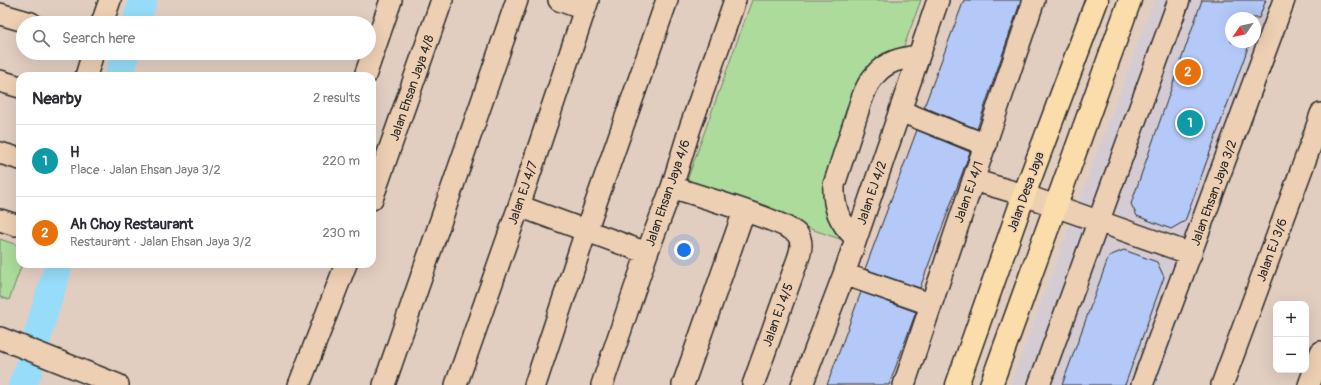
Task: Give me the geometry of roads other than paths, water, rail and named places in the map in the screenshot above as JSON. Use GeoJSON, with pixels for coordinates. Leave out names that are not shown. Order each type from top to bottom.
{"type":"FeatureCollection","features":[{"type":"Feature","properties":{"kind":"main road","name":"Jalan Desa Jaya"},"geometry":{"type":"LineString","coordinates":[[957,385],[1024,195],[1097,0]]}},
{"type":"Feature","properties":{"kind":"main road"},"geometry":{"type":"LineString","coordinates":[[991,385],[1130,0]]}},
{"type":"Feature","properties":{"kind":"street"},"geometry":{"type":"LineString","coordinates":[[104,16],[110,0]]}},
{"type":"Feature","properties":{"kind":"street"},"geometry":{"type":"LineString","coordinates":[[376,44],[391,0]]}},
{"type":"Feature","properties":{"kind":"street","name":"Jalan Ehsan Jaya 4/8"},"geometry":{"type":"LineString","coordinates":[[377,168],[442,0]]}},
{"type":"Feature","properties":{"kind":"street"},"geometry":{"type":"LineString","coordinates":[[384,385],[517,0]]}},
{"type":"Feature","properties":{"kind":"street"},"geometry":{"type":"LineString","coordinates":[[559,0],[586,5]]}},
{"type":"Feature","properties":{"kind":"street"},"geometry":{"type":"LineString","coordinates":[[535,385],[586,231],[667,0]]}},
{"type":"Feature","properties":{"kind":"street","name":"Jalan Ehsan Jaya 4/6"},"geometry":{"type":"LineString","coordinates":[[602,385],[647,253],[672,187],[690,128],[735,0]]}},
{"type":"Feature","properties":{"kind":"street","name":"Jalan EJ 4/2"},"geometry":{"type":"LineString","coordinates":[[802,385],[844,274],[938,0]]}},
{"type":"Feature","properties":{"kind":"street","name":"Jalan EJ 4/1"},"geometry":{"type":"LineString","coordinates":[[904,385],[930,304],[986,145],[1034,0]]}},
{"type":"Feature","properties":{"kind":"street"},"geometry":{"type":"LineString","coordinates":[[1039,385],[1179,0]]}},
{"type":"Feature","properties":{"kind":"street","name":"Jalan Ehsan Jaya 3/2"},"geometry":{"type":"LineString","coordinates":[[1142,385],[1284,0]]}},
{"type":"Feature","properties":{"kind":"street","name":"Jalan EJ 4/7"},"geometry":{"type":"LineString","coordinates":[[456,385],[586,5]]}},
{"type":"Feature","properties":{"kind":"street"},"geometry":{"type":"LineString","coordinates":[[0,14],[16,19]]}},
{"type":"Feature","properties":{"kind":"street"},"geometry":{"type":"LineString","coordinates":[[856,238],[842,223],[837,214],[834,205],[833,190],[865,91],[875,74],[883,67],[895,60],[919,56]]}},
{"type":"Feature","properties":{"kind":"street"},"geometry":{"type":"LineString","coordinates":[[87,72],[91,60]]}},
{"type":"Feature","properties":{"kind":"street"},"geometry":{"type":"LineString","coordinates":[[366,72],[370,60]]}},
{"type":"Feature","properties":{"kind":"street"},"geometry":{"type":"LineString","coordinates":[[0,82],[16,86]]}},
{"type":"Feature","properties":{"kind":"street"},"geometry":{"type":"LineString","coordinates":[[900,111],[986,145]]}},
{"type":"Feature","properties":{"kind":"street","name":"Jalan EJ 3/6"},"geometry":{"type":"LineString","coordinates":[[1222,385],[1316,146],[1321,114]]}},
{"type":"Feature","properties":{"kind":"street"},"geometry":{"type":"LineString","coordinates":[[0,153],[16,157]]}},
{"type":"Feature","properties":{"kind":"street"},"geometry":{"type":"LineString","coordinates":[[973,180],[1024,195],[1191,254]]}},
{"type":"Feature","properties":{"kind":"street"},"geometry":{"type":"LineString","coordinates":[[672,187],[744,211],[683,385]]}},
{"type":"Feature","properties":{"kind":"street"},"geometry":{"type":"LineString","coordinates":[[518,206],[647,253]]}},
{"type":"Feature","properties":{"kind":"street","name":"Jalan EJ 4/5"},"geometry":{"type":"LineString","coordinates":[[744,211],[789,228],[798,234],[801,244],[798,259],[753,385]]}},
{"type":"Feature","properties":{"kind":"street"},"geometry":{"type":"LineString","coordinates":[[299,385],[344,268]]}},
{"type":"Feature","properties":{"kind":"street"},"geometry":{"type":"LineString","coordinates":[[844,274],[930,304]]}},
{"type":"Feature","properties":{"kind":"street"},"geometry":{"type":"LineString","coordinates":[[0,338],[114,384]]}},
{"type":"Feature","properties":{"kind":"street"},"geometry":{"type":"LineString","coordinates":[[1309,385],[1321,352]]}},
{"type":"Feature","properties":{"kind":"waterway"},"geometry":{"type":"LineString","coordinates":[[138,16],[143,0]]}},
{"type":"Feature","properties":{"kind":"waterway"},"geometry":{"type":"LineString","coordinates":[[120,72],[124,60]]}},
{"type":"Feature","properties":{"kind":"waterway"},"geometry":{"type":"LineString","coordinates":[[22,385],[28,372],[58,268]]}},
{"type":"Feature","properties":{"kind":"place","name":"Ah Choy Restaurant"},"geometry":{"type":"Point","coordinates":[1188,72]}},
{"type":"Feature","properties":{"kind":"place","name":"H"},"geometry":{"type":"Point","coordinates":[1190,123]}}]}
